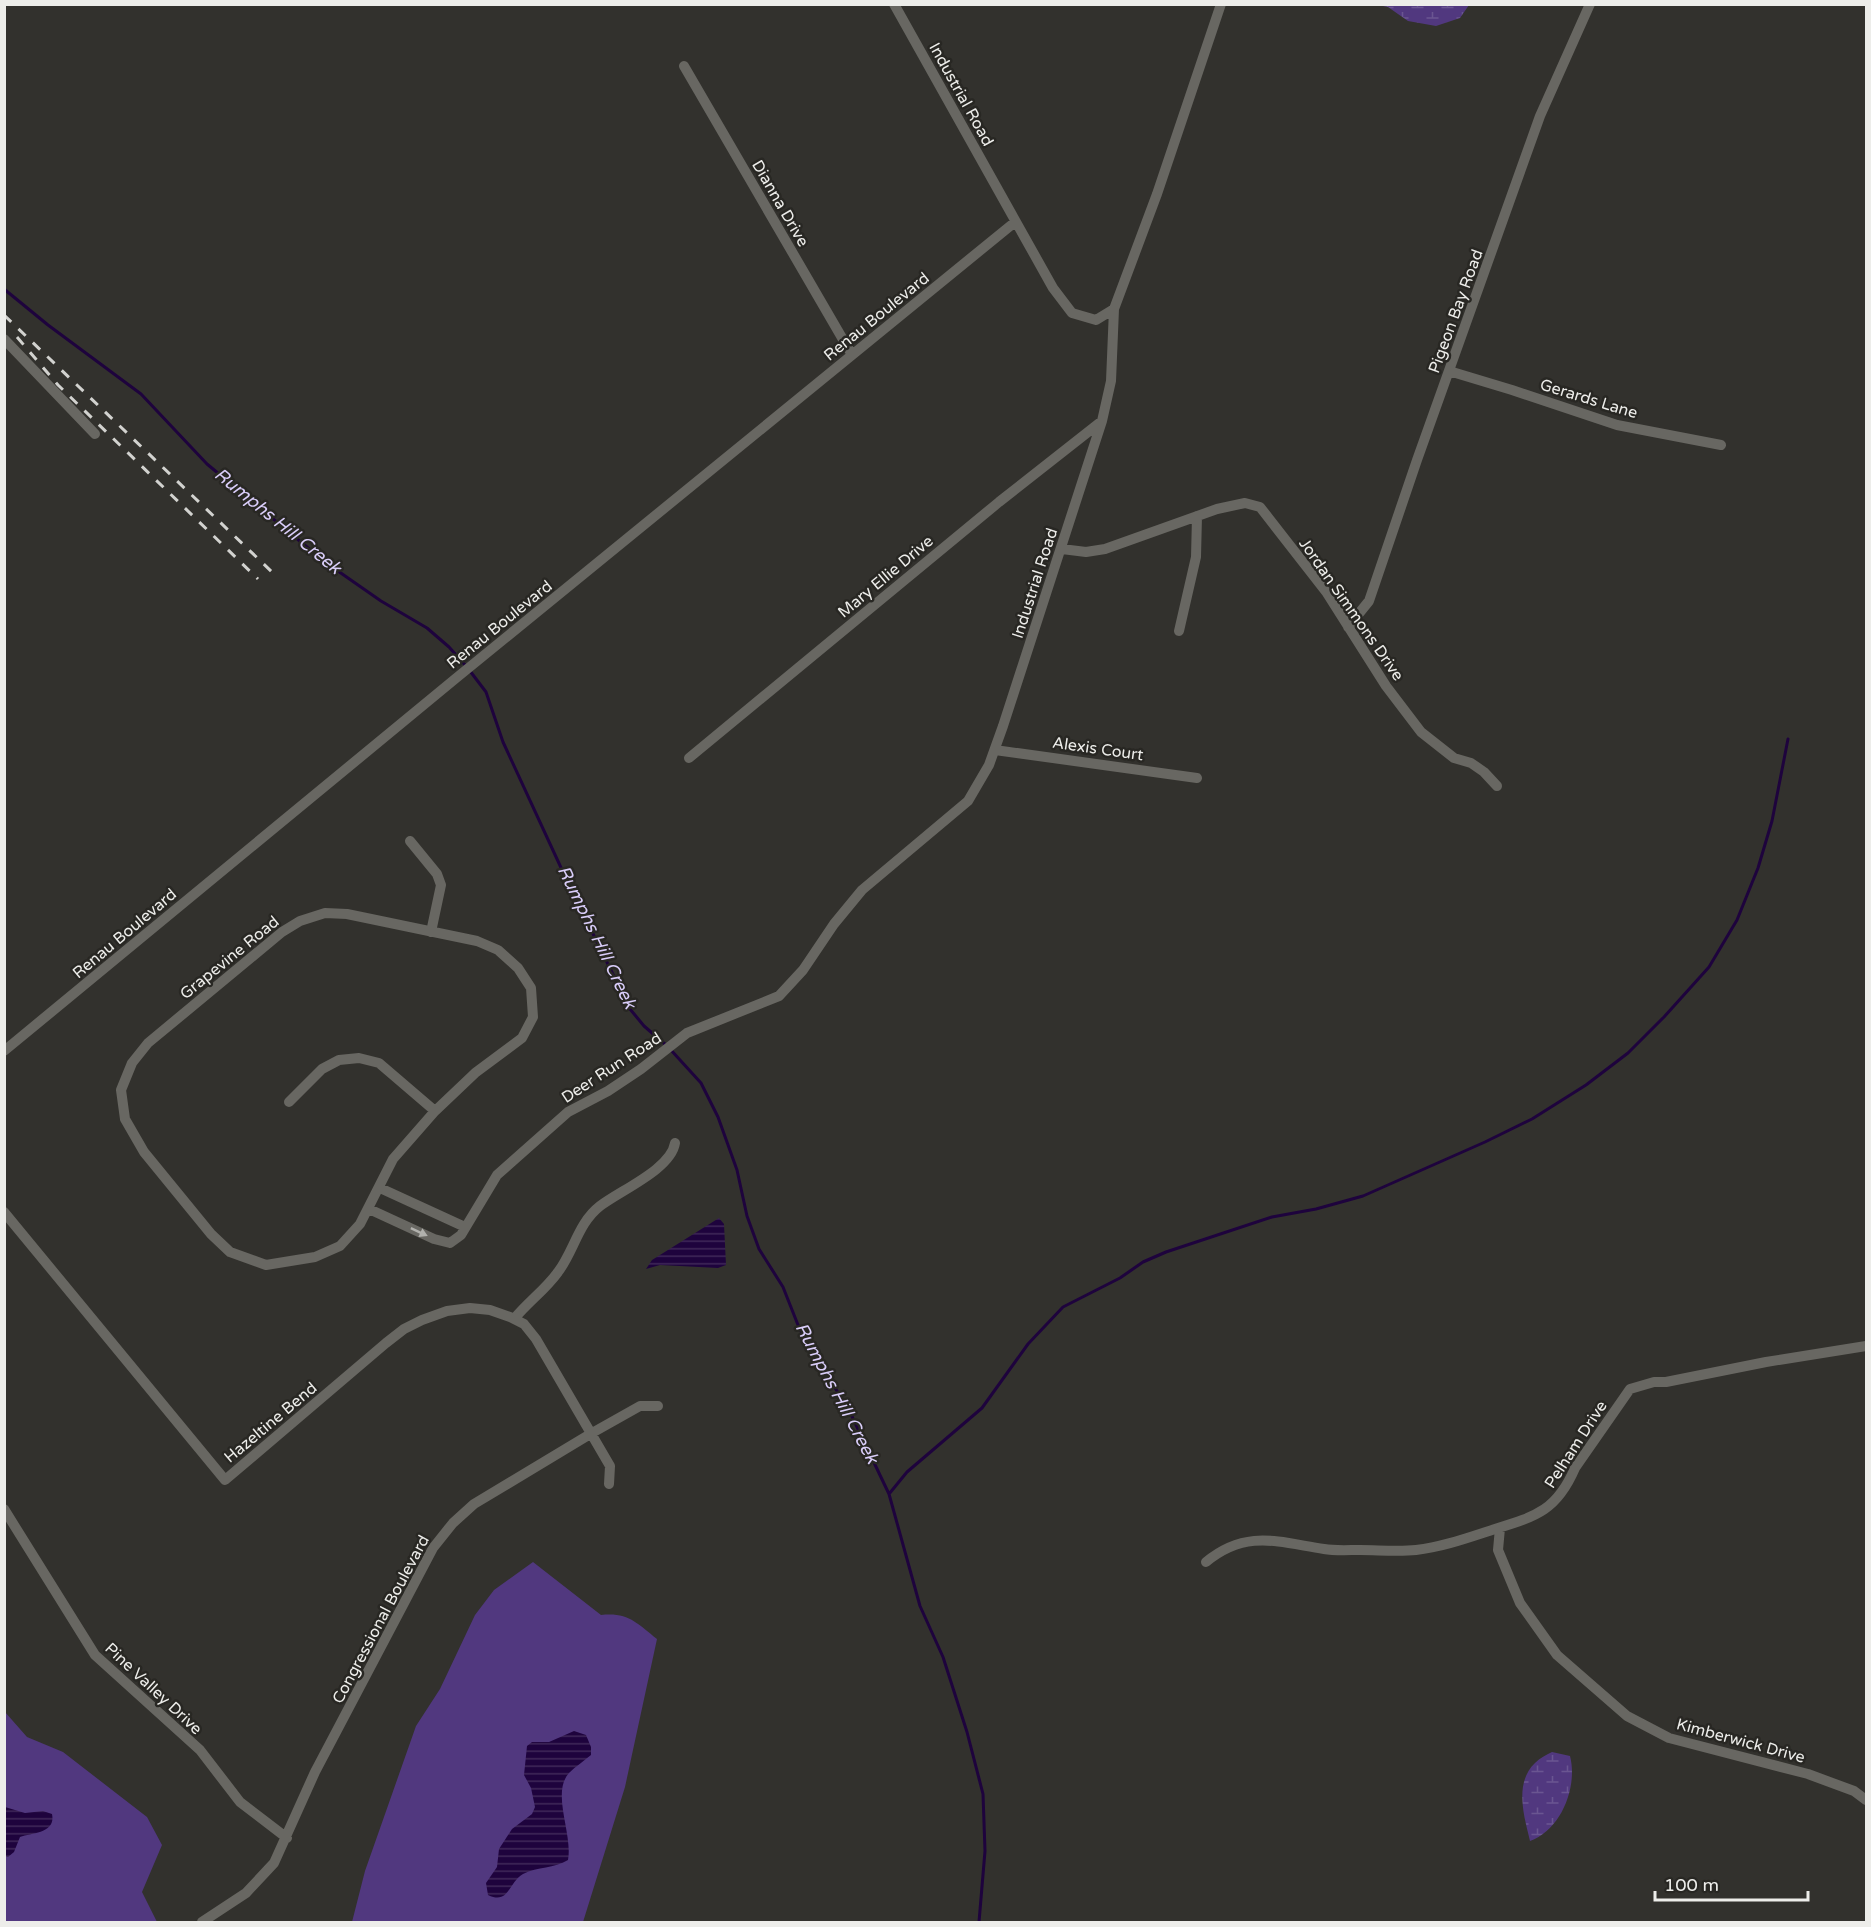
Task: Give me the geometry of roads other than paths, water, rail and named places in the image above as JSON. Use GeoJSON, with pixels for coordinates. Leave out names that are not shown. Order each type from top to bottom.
{"type":"FeatureCollection","features":[{"type":"Feature","properties":{"kind":"street","name":"Industrial Road"},"geometry":{"type":"LineString","coordinates":[[894,4],[1053,288],[1072,313],[1096,320],[1114,309]]}},
{"type":"Feature","properties":{"kind":"street","name":"Industrial Road"},"geometry":{"type":"LineString","coordinates":[[924,839],[968,801],[995,750],[1102,421],[1111,381],[1114,309],[1221,4]]}},
{"type":"Feature","properties":{"kind":"street","name":"Pigeon Bay Road"},"geometry":{"type":"LineString","coordinates":[[1348,627],[1368,601],[1540,116],[1590,4]]}},
{"type":"Feature","properties":{"kind":"street","name":"Dianna Drive"},"geometry":{"type":"LineString","coordinates":[[684,66],[852,355]]}},
{"type":"Feature","properties":{"kind":"street","name":"Renau Boulevard"},"geometry":{"type":"LineString","coordinates":[[4,1051],[1015,222]]}},
{"type":"Feature","properties":{"kind":"street"},"geometry":{"type":"LineString","coordinates":[[4,339],[95,434]]}},
{"type":"Feature","properties":{"kind":"street","name":"Gerards Lane"},"geometry":{"type":"LineString","coordinates":[[1449,371],[1617,425],[1721,445]]}},
{"type":"Feature","properties":{"kind":"street","name":"Mary Ellie Drive"},"geometry":{"type":"LineString","coordinates":[[689,758],[990,509],[1102,421]]}},
{"type":"Feature","properties":{"kind":"street","name":"Jordan Simmons Drive"},"geometry":{"type":"LineString","coordinates":[[1062,549],[1086,552],[1105,549],[1237,504],[1252,504],[1260,507],[1327,594],[1386,686],[1421,732],[1454,758],[1471,763],[1484,772],[1497,786]]}},
{"type":"Feature","properties":{"kind":"street"},"geometry":{"type":"LineString","coordinates":[[1179,630],[1196,557],[1197,516]]}},
{"type":"Feature","properties":{"kind":"street","name":"Alexis Court"},"geometry":{"type":"LineString","coordinates":[[995,750],[1197,778]]}},
{"type":"Feature","properties":{"kind":"street","name":"Deer Run Road"},"geometry":{"type":"LineString","coordinates":[[465,1227],[496,1175],[568,1112],[641,1069],[687,1033],[779,996],[803,970],[838,918],[862,890],[924,839]]}},
{"type":"Feature","properties":{"kind":"street"},"geometry":{"type":"LineString","coordinates":[[410,842],[437,874],[441,885],[431,932]]}},
{"type":"Feature","properties":{"kind":"street","name":"Grapevine Road"},"geometry":{"type":"LineString","coordinates":[[325,913],[347,915],[477,941],[498,950],[518,968],[531,988],[533,1017],[522,1038],[475,1073],[435,1111],[393,1160],[360,1224],[340,1246],[315,1257],[266,1265],[230,1252],[211,1234],[144,1152],[125,1119],[121,1090],[132,1063],[148,1043],[282,932],[300,921],[325,913]]}},
{"type":"Feature","properties":{"kind":"street"},"geometry":{"type":"LineString","coordinates":[[289,1102],[322,1069],[339,1060],[359,1058],[379,1063],[435,1111]]}},
{"type":"Feature","properties":{"kind":"street"},"geometry":{"type":"LineString","coordinates":[[514,1319],[559,1271],[589,1216],[662,1165],[674,1150],[675,1143]]}},
{"type":"Feature","properties":{"kind":"street"},"geometry":{"type":"LineString","coordinates":[[369,1209],[444,1243],[450,1243],[461,1235],[465,1227],[380,1188]]}},
{"type":"Feature","properties":{"kind":"street","name":"Hazeltine Bend"},"geometry":{"type":"LineString","coordinates":[[4,1212],[225,1480],[404,1329],[447,1311],[470,1308],[490,1310],[514,1319],[524,1324],[537,1339],[610,1466],[609,1484]]}},
{"type":"Feature","properties":{"kind":"street","name":"Pelham Drive"},"geometry":{"type":"LineString","coordinates":[[1206,1562],[1228,1547],[1254,1540],[1286,1542],[1324,1550],[1415,1550],[1442,1545],[1500,1528],[1539,1514],[1553,1504],[1630,1389],[1654,1382],[1666,1382],[1766,1362],[1866,1346]]}},
{"type":"Feature","properties":{"kind":"street","name":"Congressional Boulevard"},"geometry":{"type":"LineString","coordinates":[[202,1923],[246,1893],[274,1863],[315,1772],[433,1548],[453,1523],[474,1504],[592,1433],[640,1406],[658,1406]]}},
{"type":"Feature","properties":{"kind":"street","name":"Pine Valley Drive"},"geometry":{"type":"LineString","coordinates":[[4,1509],[95,1655],[200,1750],[240,1802],[287,1838]]}},
{"type":"Feature","properties":{"kind":"street","name":"Kimberwick Drive"},"geometry":{"type":"LineString","coordinates":[[1500,1528],[1497,1550],[1520,1603],[1557,1655],[1627,1716],[1669,1738],[1809,1774],[1854,1791],[1866,1800]]}},
{"type":"Feature","properties":{"kind":"waterway","name":"Rumphs Hill Creek"},"geometry":{"type":"LineString","coordinates":[[4,289],[48,325],[141,394],[207,464],[325,562],[381,601],[427,628],[466,666]]}},
{"type":"Feature","properties":{"kind":"waterway","name":"Rumphs Hill Creek"},"geometry":{"type":"LineString","coordinates":[[470,671],[486,692],[503,742],[569,885],[630,1009],[644,1026],[666,1045]]}},
{"type":"Feature","properties":{"kind":"waterway"},"geometry":{"type":"LineString","coordinates":[[889,1494],[907,1472],[982,1408],[1028,1344],[1063,1307],[1120,1278],[1143,1262],[1166,1252],[1272,1217],[1316,1209],[1363,1196],[1485,1142],[1532,1119],[1586,1085],[1628,1053],[1709,967],[1737,920],[1758,868],[1772,821],[1788,739]]}},
{"type":"Feature","properties":{"kind":"waterway","name":"Rumphs Hill Creek"},"geometry":{"type":"LineString","coordinates":[[670,1049],[701,1083],[718,1117],[737,1170],[747,1216],[759,1249],[783,1287],[813,1355],[847,1406],[889,1494],[920,1606],[943,1657],[967,1732],[983,1794],[985,1851],[979,1922]]}},
{"type":"Feature","properties":{"kind":"railway"},"geometry":{"type":"LineString","coordinates":[[4,315],[273,573]]}},
{"type":"Feature","properties":{"kind":"railway"},"geometry":{"type":"LineString","coordinates":[[17,337],[58,385],[258,579]]}}]}
